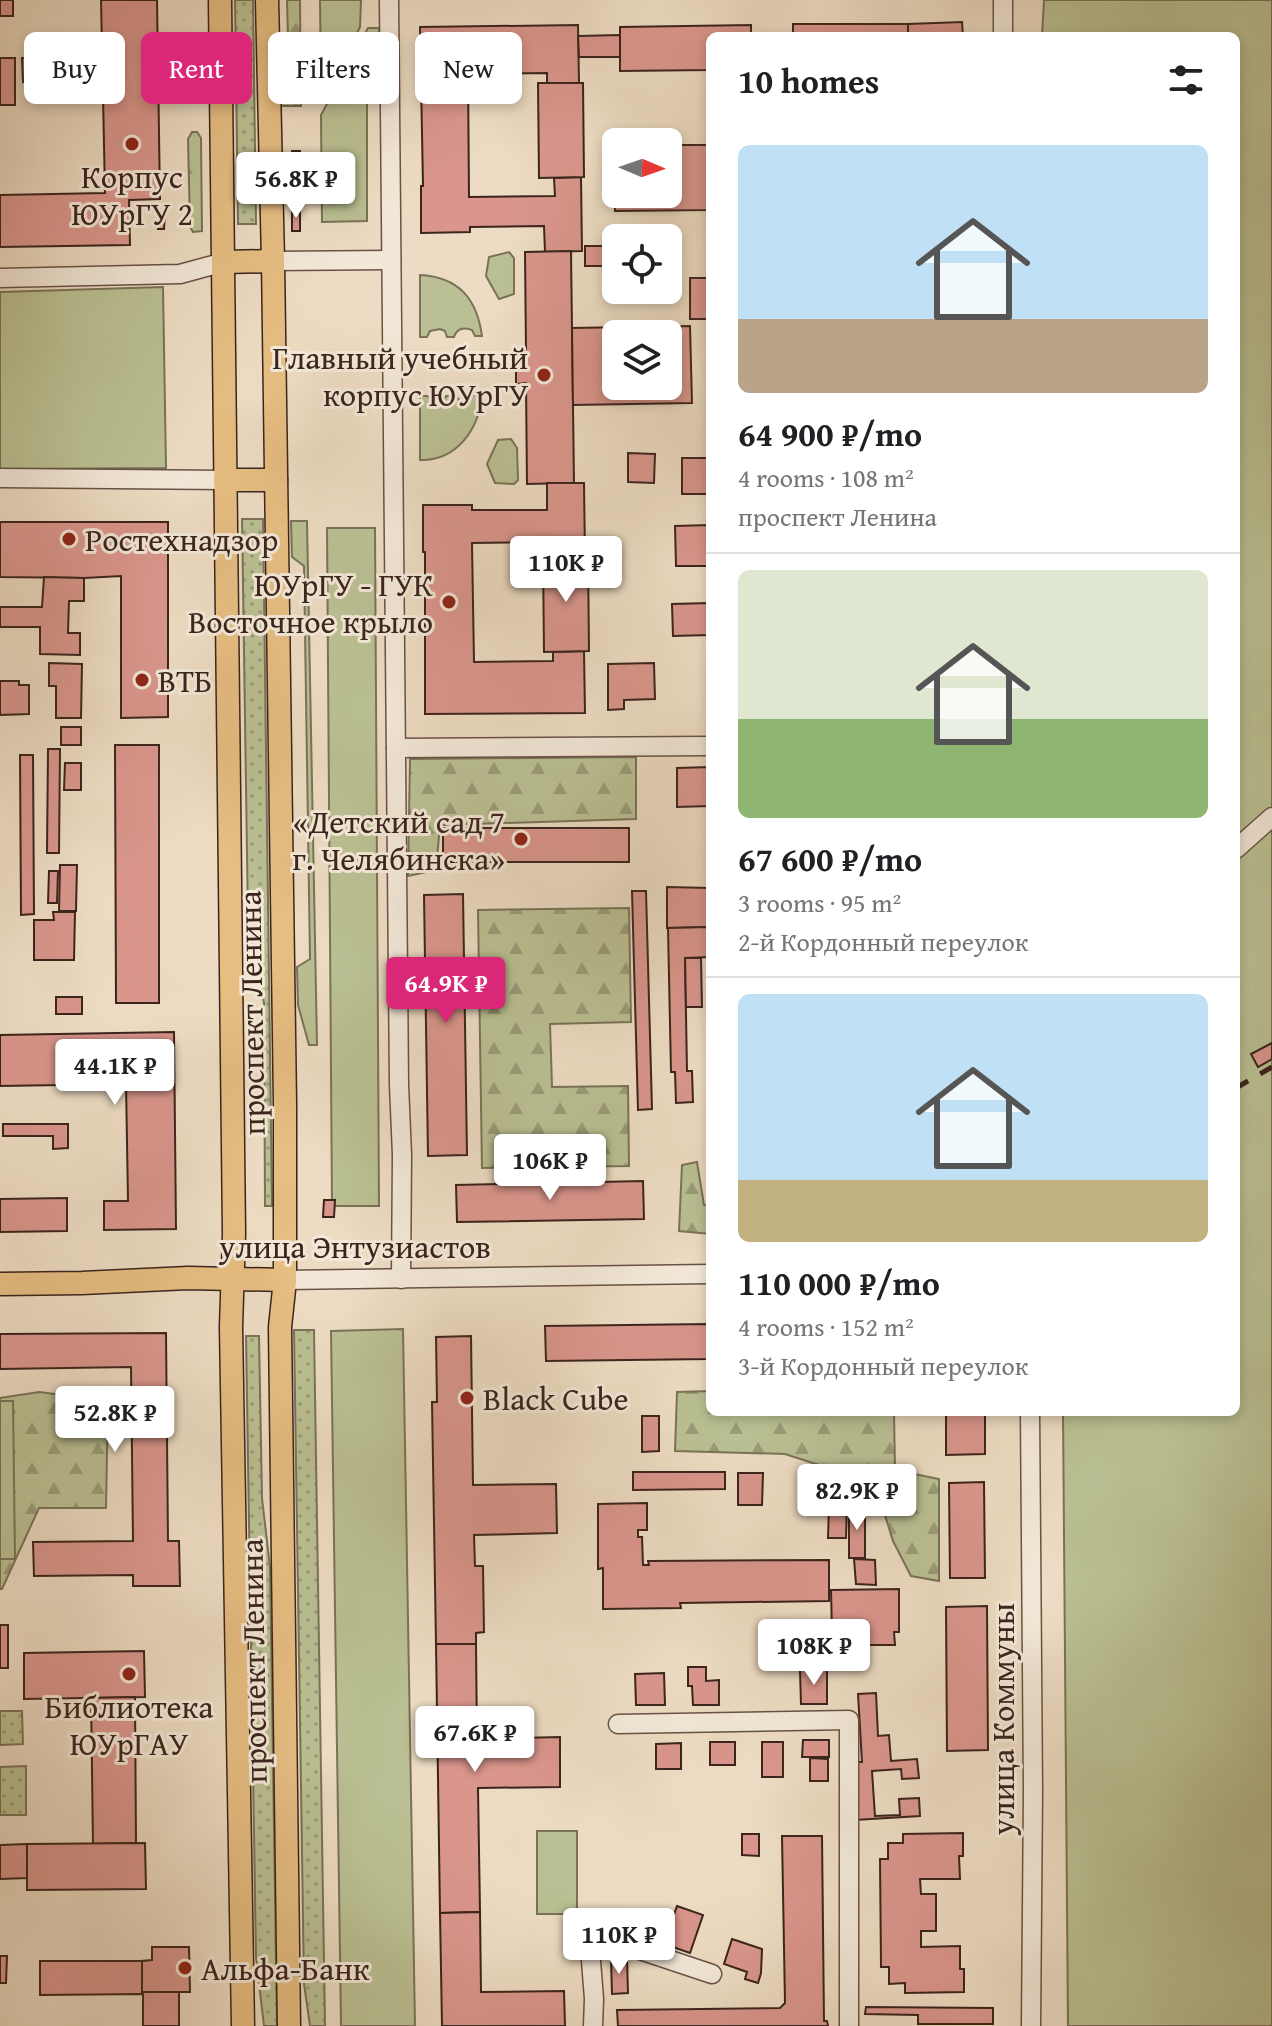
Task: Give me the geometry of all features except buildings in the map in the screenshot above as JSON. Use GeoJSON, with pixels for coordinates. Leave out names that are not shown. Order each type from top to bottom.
{"type":"FeatureCollection","features":[{"type":"Feature","properties":{"kind":"main road","name":"проспект Ленина"},"geometry":{"type":"LineString","coordinates":[[220,0],[234,1234],[231,1327],[243,2026]]}},
{"type":"Feature","properties":{"kind":"main road","name":"проспект Ленина"},"geometry":{"type":"LineString","coordinates":[[267,0],[285,1104],[285,1280],[280,1327],[289,2026]]}},
{"type":"Feature","properties":{"kind":"main road"},"geometry":{"type":"LineString","coordinates":[[224,262],[273,261]]}},
{"type":"Feature","properties":{"kind":"main road"},"geometry":{"type":"LineString","coordinates":[[225,480],[276,480]]}},
{"type":"Feature","properties":{"kind":"main road","name":"улица Энтузиастов"},"geometry":{"type":"LineString","coordinates":[[0,1284],[188,1278],[285,1280]]}},
{"type":"Feature","properties":{"kind":"street"},"geometry":{"type":"LineString","coordinates":[[389,0],[401,1279]]}},
{"type":"Feature","properties":{"kind":"street"},"geometry":{"type":"LineString","coordinates":[[1003,0],[1003,32]]}},
{"type":"Feature","properties":{"kind":"street"},"geometry":{"type":"LineString","coordinates":[[273,261],[391,260]]}},
{"type":"Feature","properties":{"kind":"street"},"geometry":{"type":"LineString","coordinates":[[0,278],[180,274],[224,262]]}},
{"type":"Feature","properties":{"kind":"street"},"geometry":{"type":"LineString","coordinates":[[0,478],[225,480]]}},
{"type":"Feature","properties":{"kind":"street"},"geometry":{"type":"LineString","coordinates":[[396,748],[706,746]]}},
{"type":"Feature","properties":{"kind":"street"},"geometry":{"type":"LineString","coordinates":[[1240,845],[1272,817]]}},
{"type":"Feature","properties":{"kind":"street","name":"улица Энтузиастов"},"geometry":{"type":"LineString","coordinates":[[285,1280],[706,1274]]}},
{"type":"Feature","properties":{"kind":"street","name":"улица Коммуны"},"geometry":{"type":"LineString","coordinates":[[1030,1416],[1031,2026]]}},
{"type":"Feature","properties":{"kind":"street"},"geometry":{"type":"LineString","coordinates":[[618,1724],[849,1720],[849,2026]]}},
{"type":"Feature","properties":{"kind":"street"},"geometry":{"type":"LineString","coordinates":[[593,2026],[590,1948],[634,1948],[712,1974]]}},
{"type":"Feature","properties":{"kind":"green space"},"geometry":{"type":"Polygon","coordinates":[[[235,0],[253,0],[256,224],[238,224],[236,104],[252,104],[252,32],[235,32],[235,0]]]}},
{"type":"Feature","properties":{"kind":"green space"},"geometry":{"type":"Polygon","coordinates":[[[287,0],[300,0],[300,32],[288,32],[287,0]]]}},
{"type":"Feature","properties":{"kind":"green space"},"geometry":{"type":"Polygon","coordinates":[[[320,0],[361,0],[357,32],[320,32],[320,0]]]}},
{"type":"Feature","properties":{"kind":"green space"},"geometry":{"type":"Polygon","coordinates":[[[1044,0],[1272,0],[1272,2026],[1068,2026],[1063,1416],[1240,1416],[1240,32],[1042,32],[1044,0]]]}},
{"type":"Feature","properties":{"kind":"green space"},"geometry":{"type":"Polygon","coordinates":[[[368,28],[379,28],[379,32],[366,32],[368,28]]]}},
{"type":"Feature","properties":{"kind":"green space"},"geometry":{"type":"Polygon","coordinates":[[[279,104],[301,104],[301,106],[279,104]]]}},
{"type":"Feature","properties":{"kind":"green space"},"geometry":{"type":"Polygon","coordinates":[[[327,104],[367,104],[367,221],[322,222],[321,115],[327,104]]]}},
{"type":"Feature","properties":{"kind":"green space"},"geometry":{"type":"Polygon","coordinates":[[[192,132],[197,132],[201,138],[202,231],[193,232],[190,227],[188,139],[192,132]]]}},
{"type":"Feature","properties":{"kind":"green space"},"geometry":{"type":"Polygon","coordinates":[[[509,252],[514,258],[514,294],[499,299],[486,276],[489,257],[509,252]]]}},
{"type":"Feature","properties":{"kind":"green space"},"geometry":{"type":"Polygon","coordinates":[[[420,275],[445,280],[464,292],[476,311],[482,336],[475,336],[472,330],[464,329],[454,337],[447,337],[445,331],[440,329],[430,331],[427,337],[420,337],[420,275]]]}},
{"type":"Feature","properties":{"kind":"green space"},"geometry":{"type":"Polygon","coordinates":[[[163,287],[166,468],[0,469],[0,292],[163,287]]]}},
{"type":"Feature","properties":{"kind":"green space"},"geometry":{"type":"Polygon","coordinates":[[[474,395],[482,395],[480,408],[464,441],[445,455],[420,460],[420,396],[435,401],[455,396],[467,401],[474,395]]]}},
{"type":"Feature","properties":{"kind":"green space"},"geometry":{"type":"Polygon","coordinates":[[[511,439],[517,448],[518,480],[514,484],[495,483],[487,464],[498,440],[511,439]]]}},
{"type":"Feature","properties":{"kind":"green space"},"geometry":{"type":"Polygon","coordinates":[[[242,519],[263,519],[272,1206],[265,1206],[264,1003],[248,919],[242,519]]]}},
{"type":"Feature","properties":{"kind":"green space"},"geometry":{"type":"Polygon","coordinates":[[[291,521],[307,521],[317,1045],[309,1045],[298,1005],[297,967],[310,959],[304,566],[292,557],[291,521]]]}},
{"type":"Feature","properties":{"kind":"green space"},"geometry":{"type":"Polygon","coordinates":[[[327,528],[375,528],[379,1206],[332,1206],[327,528]]]}},
{"type":"Feature","properties":{"kind":"green space"},"geometry":{"type":"Polygon","coordinates":[[[636,757],[636,819],[440,825],[436,870],[408,876],[410,759],[636,757]]]}},
{"type":"Feature","properties":{"kind":"green space"},"geometry":{"type":"Polygon","coordinates":[[[629,908],[631,1022],[550,1024],[552,1087],[628,1086],[629,1166],[482,1168],[478,910],[629,908]]]}},
{"type":"Feature","properties":{"kind":"green space"},"geometry":{"type":"Polygon","coordinates":[[[697,1162],[706,1205],[706,1234],[679,1231],[682,1165],[697,1162]]]}},
{"type":"Feature","properties":{"kind":"green space"},"geometry":{"type":"Polygon","coordinates":[[[403,1329],[415,2026],[341,2026],[331,1331],[403,1329]]]}},
{"type":"Feature","properties":{"kind":"green space"},"geometry":{"type":"Polygon","coordinates":[[[294,1330],[314,1330],[325,2026],[310,2026],[304,1984],[294,1330]]]}},
{"type":"Feature","properties":{"kind":"green space"},"geometry":{"type":"Polygon","coordinates":[[[246,1336],[259,1336],[262,1498],[270,1567],[277,2026],[264,2026],[256,1957],[246,1336]]]}},
{"type":"Feature","properties":{"kind":"green space"},"geometry":{"type":"Polygon","coordinates":[[[706,1391],[706,1416],[894,1416],[895,1470],[939,1479],[939,1581],[911,1576],[893,1541],[875,1483],[785,1454],[675,1451],[677,1392],[706,1391]]]}},
{"type":"Feature","properties":{"kind":"green space"},"geometry":{"type":"Polygon","coordinates":[[[39,1392],[108,1401],[106,1508],[39,1508],[0,1589],[0,1398],[39,1392]]]}},
{"type":"Feature","properties":{"kind":"green space"},"geometry":{"type":"Polygon","coordinates":[[[0,1401],[13,1401],[15,1559],[0,1559],[0,1401]]]}},
{"type":"Feature","properties":{"kind":"green space"},"geometry":{"type":"Polygon","coordinates":[[[0,1711],[22,1711],[23,1744],[0,1745],[0,1711]]]}},
{"type":"Feature","properties":{"kind":"green space"},"geometry":{"type":"Polygon","coordinates":[[[26,1766],[26,1815],[0,1815],[0,1767],[26,1766]]]}},
{"type":"Feature","properties":{"kind":"green space"},"geometry":{"type":"Polygon","coordinates":[[[537,1831],[577,1831],[577,1914],[537,1914],[537,1831]]]}},
{"type":"Feature","properties":{"kind":"railway"},"geometry":{"type":"LineString","coordinates":[[1240,1086],[1272,1067]]}},
{"type":"Feature","properties":{"kind":"place","name":"Корпус ЮУрГУ 2"},"geometry":{"type":"Point","coordinates":[132,144]}},
{"type":"Feature","properties":{"kind":"place","name":"Главный учебный корпус ЮУрГУ"},"geometry":{"type":"Point","coordinates":[544,375]}},
{"type":"Feature","properties":{"kind":"place","name":"Ростехнадзор"},"geometry":{"type":"Point","coordinates":[69,539]}},
{"type":"Feature","properties":{"kind":"place","name":"ЮУрГУ - ГУК Восточное крыло"},"geometry":{"type":"Point","coordinates":[449,602]}},
{"type":"Feature","properties":{"kind":"place","name":"ВТБ"},"geometry":{"type":"Point","coordinates":[142,680]}},
{"type":"Feature","properties":{"kind":"place","name":"«Детский сад 7 г. Челябинска»"},"geometry":{"type":"Point","coordinates":[521,839]}},
{"type":"Feature","properties":{"kind":"place","name":"Black Cube"},"geometry":{"type":"Point","coordinates":[467,1398]}},
{"type":"Feature","properties":{"kind":"place","name":"Библиотека ЮУрГАУ"},"geometry":{"type":"Point","coordinates":[129,1674]}},
{"type":"Feature","properties":{"kind":"place","name":"Альфа-Банк"},"geometry":{"type":"Point","coordinates":[185,1968]}}]}
